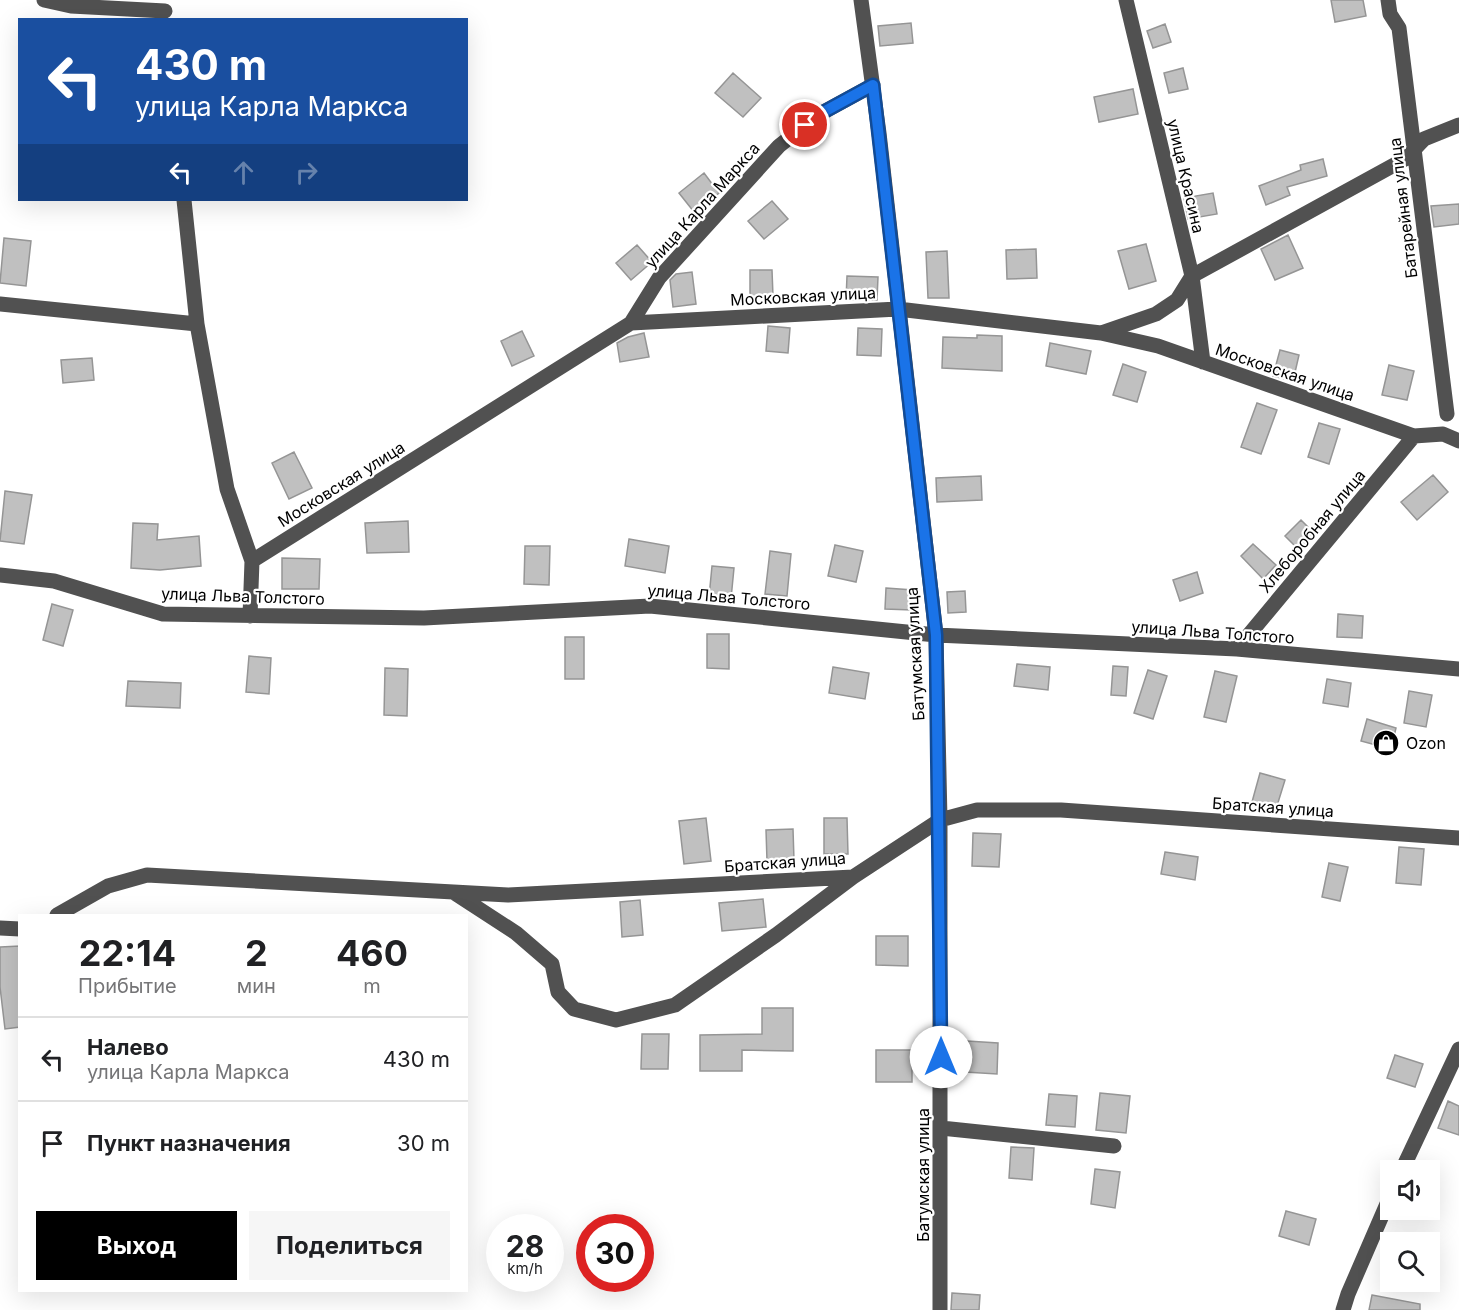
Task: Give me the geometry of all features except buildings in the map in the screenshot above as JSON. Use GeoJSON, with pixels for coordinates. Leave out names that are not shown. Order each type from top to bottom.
{"type":"FeatureCollection","features":[{"type":"Feature","properties":{"kind":"street"},"geometry":{"type":"LineString","coordinates":[[44,0],[71,6],[165,10]]}},
{"type":"Feature","properties":{"kind":"street","name":"Батумская улица"},"geometry":{"type":"LineString","coordinates":[[861,0],[873,85],[936,635],[940,820],[939,1310]]}},
{"type":"Feature","properties":{"kind":"street","name":"улица Красина"},"geometry":{"type":"LineString","coordinates":[[1126,0],[1192,276],[1203,362]]}},
{"type":"Feature","properties":{"kind":"street","name":"Батарейная улица"},"geometry":{"type":"LineString","coordinates":[[1388,0],[1390,14],[1399,28],[1447,414]]}},
{"type":"Feature","properties":{"kind":"street","name":"улица Карла Маркса"},"geometry":{"type":"LineString","coordinates":[[631,323],[659,278],[779,146],[818,115],[873,85]]}},
{"type":"Feature","properties":{"kind":"street"},"geometry":{"type":"LineString","coordinates":[[1101,333],[1156,314],[1177,300],[1192,276],[1405,159],[1424,139],[1459,126]]}},
{"type":"Feature","properties":{"kind":"street"},"geometry":{"type":"LineString","coordinates":[[184,201],[197,324],[227,489],[252,561],[250,616]]}},
{"type":"Feature","properties":{"kind":"street"},"geometry":{"type":"LineString","coordinates":[[0,304],[197,324]]}},
{"type":"Feature","properties":{"kind":"street","name":"Московская улица"},"geometry":{"type":"LineString","coordinates":[[252,561],[631,323],[898,309],[1101,333],[1158,346],[1414,436],[1443,434],[1459,441]]}},
{"type":"Feature","properties":{"kind":"street"},"geometry":{"type":"LineString","coordinates":[[1443,434],[1447,414],[1459,402]]}},
{"type":"Feature","properties":{"kind":"street","name":"Хлеборобная улица"},"geometry":{"type":"LineString","coordinates":[[1238,649],[1414,436]]}},
{"type":"Feature","properties":{"kind":"street","name":"улица Льва Толстого"},"geometry":{"type":"LineString","coordinates":[[0,574],[54,581],[163,614],[424,618],[650,606],[936,635],[1238,649],[1459,669]]}},
{"type":"Feature","properties":{"kind":"street","name":"Братская улица"},"geometry":{"type":"LineString","coordinates":[[59,914],[108,886],[147,875],[508,895],[853,877],[940,820],[977,810],[1061,810],[1459,838]]}},
{"type":"Feature","properties":{"kind":"street"},"geometry":{"type":"LineString","coordinates":[[452,891],[516,933],[552,964],[558,992],[574,1009],[616,1020],[675,1005],[853,877]]}},
{"type":"Feature","properties":{"kind":"street"},"geometry":{"type":"LineString","coordinates":[[0,928],[18,929]]}},
{"type":"Feature","properties":{"kind":"street"},"geometry":{"type":"LineString","coordinates":[[1407,1160],[1459,1049]]}},
{"type":"Feature","properties":{"kind":"street"},"geometry":{"type":"LineString","coordinates":[[941,1128],[1114,1146]]}},
{"type":"Feature","properties":{"kind":"street"},"geometry":{"type":"LineString","coordinates":[[1343,1310],[1380,1220]]}},
{"type":"Feature","properties":{"kind":"place","name":"Ozon"},"geometry":{"type":"Point","coordinates":[1386,743]}},
{"type":"Feature","properties":{"kind":"route"},"geometry":{"type":"LineString","coordinates":[[805,125],[818,115],[873,85],[936,635],[940,820],[941,1057]]}}]}
